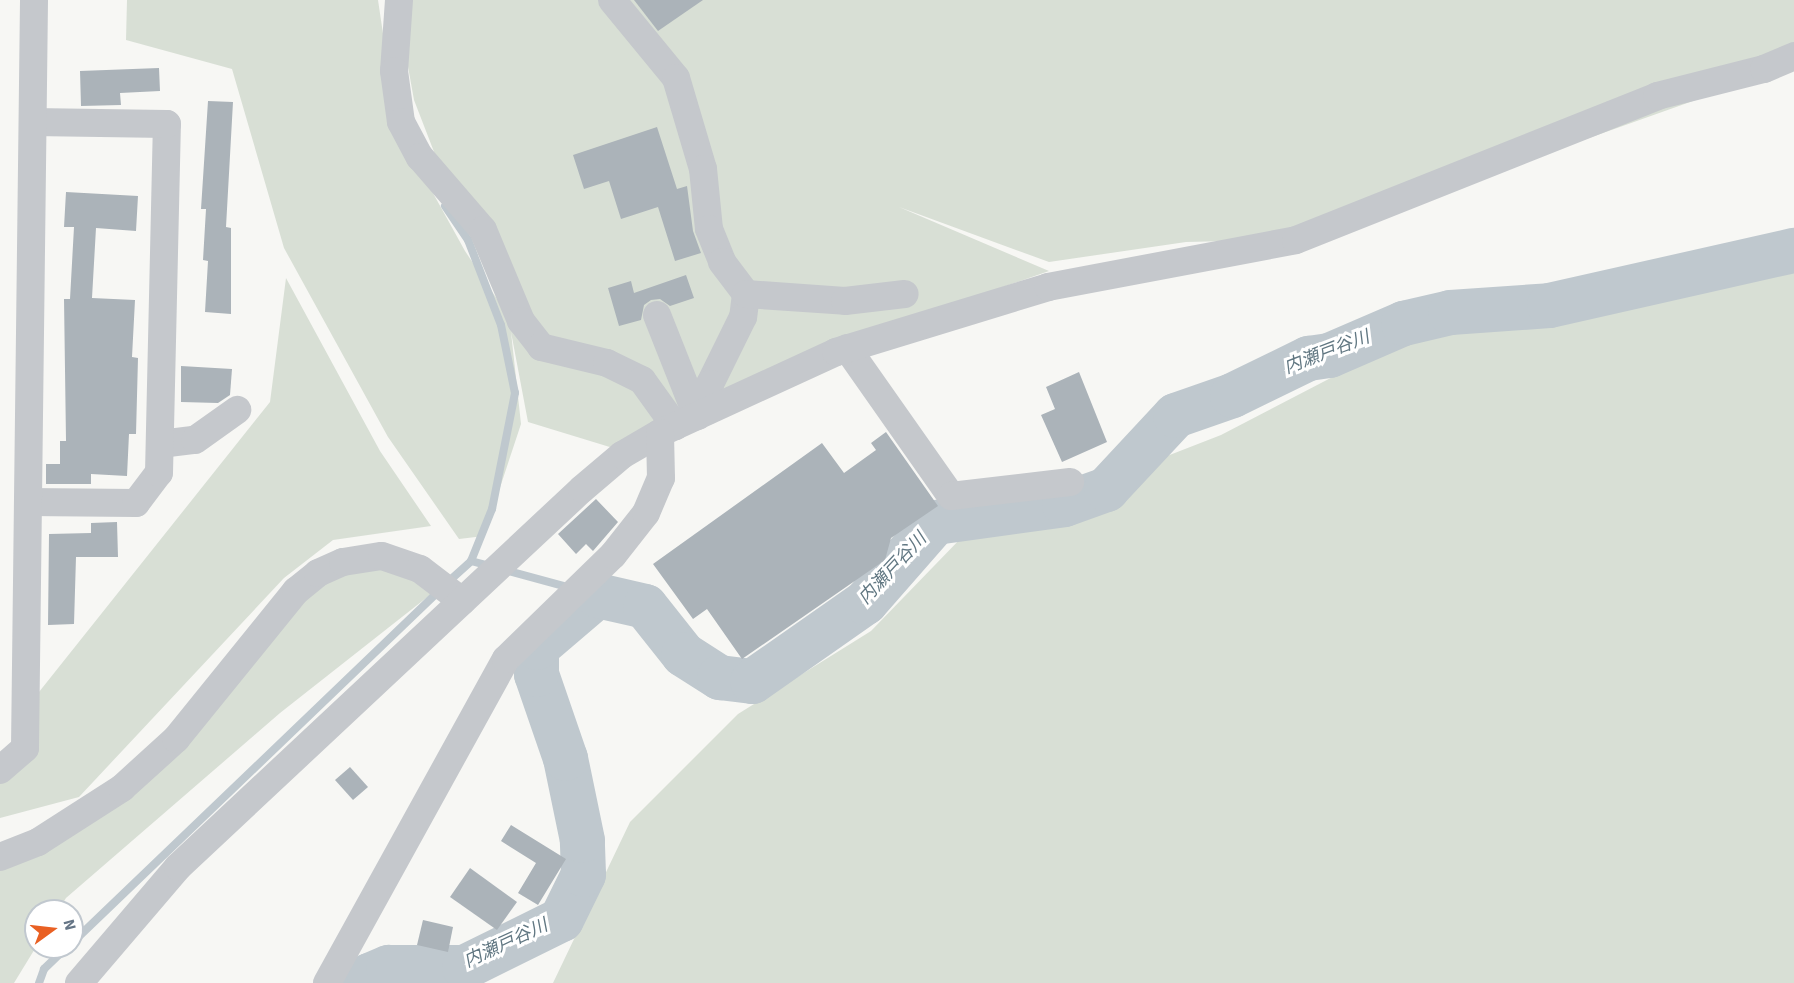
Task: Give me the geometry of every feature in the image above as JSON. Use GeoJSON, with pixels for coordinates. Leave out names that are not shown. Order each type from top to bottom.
{"type":"FeatureCollection","features":[{"type":"Feature","properties":{"kind":"street"},"geometry":{"type":"LineString","coordinates":[[0,770],[25,748],[34,0]]}},
{"type":"Feature","properties":{"kind":"street"},"geometry":{"type":"LineString","coordinates":[[399,0],[394,71],[401,122],[420,157],[483,230],[521,321],[541,347],[607,363],[642,380],[685,422]]}},
{"type":"Feature","properties":{"kind":"street"},"geometry":{"type":"LineString","coordinates":[[327,983],[506,659],[579,587],[646,513],[685,422],[710,384],[743,317],[746,294],[722,262],[709,229],[703,169],[676,78],[612,0]]}},
{"type":"Feature","properties":{"kind":"street"},"geometry":{"type":"LineString","coordinates":[[79,983],[178,867],[458,589],[513,554],[622,455],[685,422],[847,348],[1048,287],[1296,240],[1657,96],[1764,69],[1794,56]]}},
{"type":"Feature","properties":{"kind":"street"},"geometry":{"type":"LineString","coordinates":[[28,501],[136,503],[159,472],[167,124],[33,122]]}},
{"type":"Feature","properties":{"kind":"street"},"geometry":{"type":"LineString","coordinates":[[746,294],[845,301],[904,294]]}},
{"type":"Feature","properties":{"kind":"street"},"geometry":{"type":"LineString","coordinates":[[657,315],[685,422]]}},
{"type":"Feature","properties":{"kind":"street"},"geometry":{"type":"LineString","coordinates":[[847,348],[951,496],[1070,482]]}},
{"type":"Feature","properties":{"kind":"street"},"geometry":{"type":"LineString","coordinates":[[160,444],[195,440],[237,410]]}},
{"type":"Feature","properties":{"kind":"street"},"geometry":{"type":"LineString","coordinates":[[0,857],[38,842],[123,788],[176,739],[296,591],[318,573],[343,562],[382,556],[420,569],[458,589]]}},
{"type":"Feature","properties":{"kind":"shaded area"},"geometry":{"type":"Polygon","coordinates":[[[127,0],[378,0],[397,128],[465,251],[507,314],[453,201],[414,100],[396,0],[1794,0],[1794,65],[1530,159],[1277,240],[1186,242],[1049,262],[899,207],[1049,271],[885,328],[613,448],[528,422],[511,332],[521,424],[484,536],[459,539],[388,437],[284,248],[232,69],[126,40],[127,0]]]}},
{"type":"Feature","properties":{"kind":"shaded area"},"geometry":{"type":"Polygon","coordinates":[[[1794,259],[1794,983],[553,983],[630,822],[738,714],[871,631],[964,535],[1221,435],[1425,329],[1794,259]]]}},
{"type":"Feature","properties":{"kind":"shaded area"},"geometry":{"type":"Polygon","coordinates":[[[286,278],[380,451],[431,526],[333,540],[284,578],[79,797],[0,818],[0,772],[35,697],[270,402],[286,278]]]}},
{"type":"Feature","properties":{"kind":"shaded area"},"geometry":{"type":"Polygon","coordinates":[[[376,564],[435,591],[280,713],[65,899],[24,899],[24,959],[29,959],[14,983],[0,983],[0,853],[99,804],[318,573],[376,564]]]}},
{"type":"Feature","properties":{"kind":"building"},"geometry":{"type":"Polygon","coordinates":[[[634,0],[703,0],[658,31],[634,0]]]}},
{"type":"Feature","properties":{"kind":"building"},"geometry":{"type":"Polygon","coordinates":[[[159,68],[160,91],[120,93],[121,105],[81,106],[80,71],[159,68]]]}},
{"type":"Feature","properties":{"kind":"building"},"geometry":{"type":"Polygon","coordinates":[[[208,101],[233,102],[226,227],[231,228],[231,314],[205,312],[208,261],[203,260],[206,209],[201,209],[208,101]]]}},
{"type":"Feature","properties":{"kind":"building"},"geometry":{"type":"Polygon","coordinates":[[[657,127],[677,189],[687,186],[693,231],[701,253],[675,261],[658,207],[621,219],[609,181],[584,189],[573,155],[657,127]]]}},
{"type":"Feature","properties":{"kind":"building"},"geometry":{"type":"Polygon","coordinates":[[[66,192],[138,196],[136,231],[96,228],[92,298],[135,300],[132,357],[138,358],[136,434],[129,434],[127,476],[91,474],[91,484],[46,484],[46,464],[60,464],[60,441],[66,441],[64,299],[70,299],[74,227],[64,227],[66,192]]]}},
{"type":"Feature","properties":{"kind":"building"},"geometry":{"type":"Polygon","coordinates":[[[686,275],[694,298],[670,306],[660,299],[651,300],[644,305],[641,320],[619,326],[608,288],[631,281],[634,293],[686,275]]]}},
{"type":"Feature","properties":{"kind":"building"},"geometry":{"type":"Polygon","coordinates":[[[181,366],[232,369],[230,395],[218,403],[181,402],[181,366]]]}},
{"type":"Feature","properties":{"kind":"building"},"geometry":{"type":"Polygon","coordinates":[[[1079,372],[1107,442],[1062,462],[1041,415],[1055,409],[1046,387],[1079,372]]]}},
{"type":"Feature","properties":{"kind":"building"},"geometry":{"type":"Polygon","coordinates":[[[886,432],[938,506],[891,538],[885,560],[742,659],[707,609],[693,619],[653,564],[822,443],[844,473],[876,450],[871,443],[886,432]]]}},
{"type":"Feature","properties":{"kind":"building"},"geometry":{"type":"Polygon","coordinates":[[[596,499],[618,522],[593,551],[586,544],[576,554],[558,534],[596,499]]]}},
{"type":"Feature","properties":{"kind":"building"},"geometry":{"type":"Polygon","coordinates":[[[117,522],[118,557],[76,557],[74,624],[48,625],[49,534],[91,533],[91,523],[117,522]]]}},
{"type":"Feature","properties":{"kind":"building"},"geometry":{"type":"Polygon","coordinates":[[[350,767],[368,787],[353,800],[335,780],[350,767]]]}},
{"type":"Feature","properties":{"kind":"building"},"geometry":{"type":"Polygon","coordinates":[[[511,825],[566,859],[538,905],[518,893],[536,863],[501,841],[511,825]]]}},
{"type":"Feature","properties":{"kind":"building"},"geometry":{"type":"Polygon","coordinates":[[[470,868],[517,902],[497,930],[450,897],[470,868]]]}},
{"type":"Feature","properties":{"kind":"building"},"geometry":{"type":"Polygon","coordinates":[[[423,920],[453,927],[448,952],[417,945],[423,920]]]}},
{"type":"Feature","properties":{"kind":"waterway"},"geometry":{"type":"LineString","coordinates":[[445,206],[468,240],[501,325],[515,393],[492,509],[471,561],[490,566]]}},
{"type":"Feature","properties":{"kind":"waterway","name":"内瀬戸谷川"},"geometry":{"type":"LineString","coordinates":[[360,983],[369,975],[388,967],[464,967],[561,919],[583,874],[582,840],[565,758],[536,674],[536,647],[597,595],[645,606],[683,654],[719,677],[752,681],[865,602],[935,522],[1064,504],[1106,489],[1175,415],[1232,395],[1308,358],[1329,355],[1403,323],[1450,312],[1549,305],[1794,250]]}},
{"type":"Feature","properties":{"kind":"waterway"},"geometry":{"type":"LineString","coordinates":[[448,582],[471,561]]}},
{"type":"Feature","properties":{"kind":"waterway"},"geometry":{"type":"LineString","coordinates":[[505,570],[571,588]]}},
{"type":"Feature","properties":{"kind":"waterway"},"geometry":{"type":"LineString","coordinates":[[84,931],[439,591]]}},
{"type":"Feature","properties":{"kind":"waterway"},"geometry":{"type":"LineString","coordinates":[[39,983],[44,969],[54,959]]}}]}
